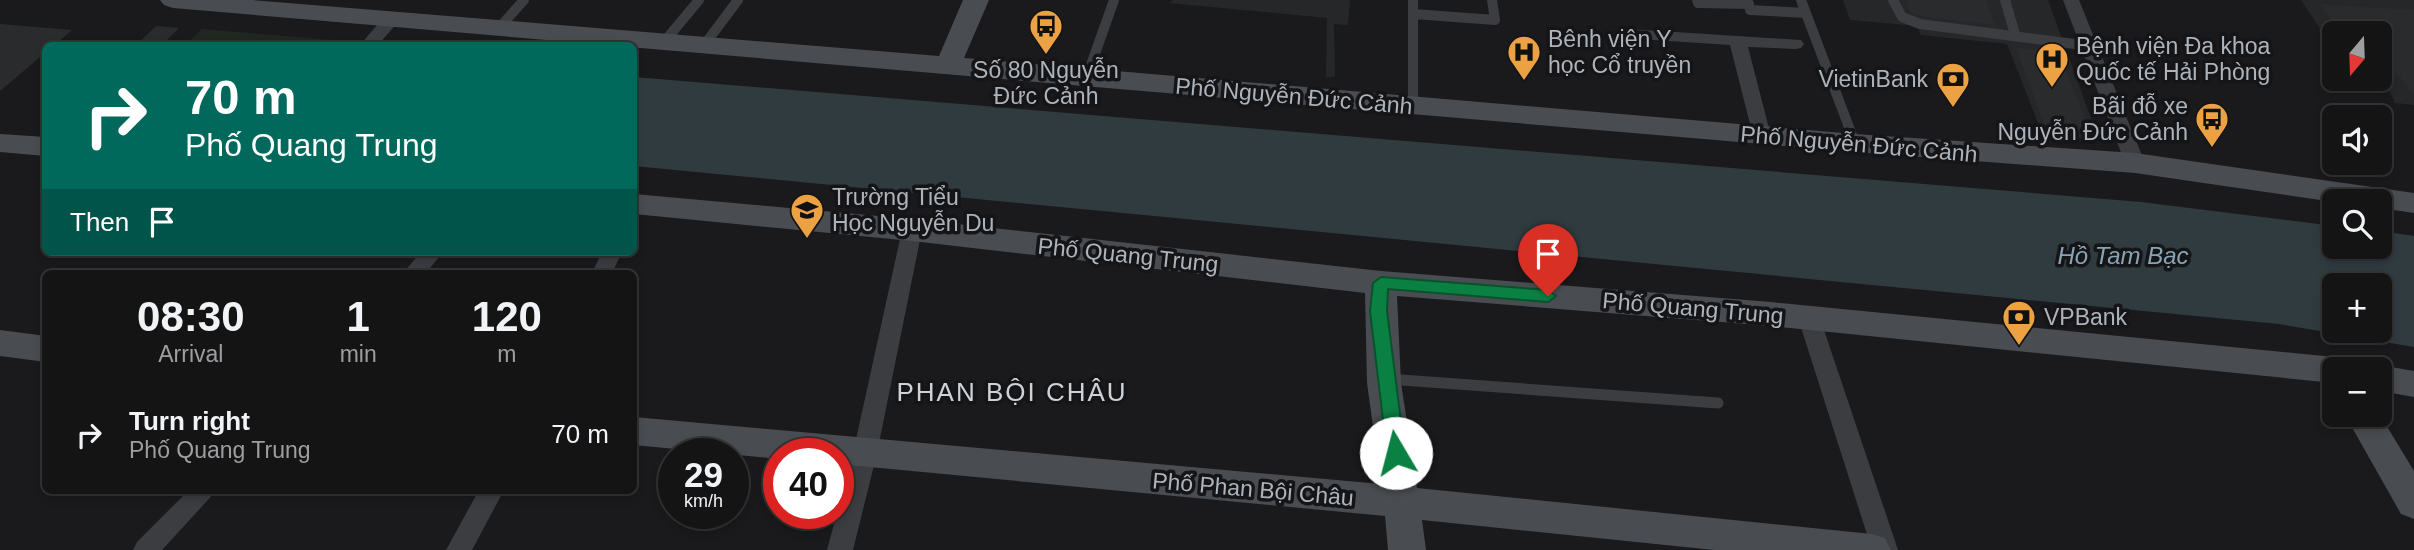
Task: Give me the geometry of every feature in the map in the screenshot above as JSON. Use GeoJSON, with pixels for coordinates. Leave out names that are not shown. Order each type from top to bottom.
{"type":"FeatureCollection","features":[{"type":"Feature","properties":{"kind":"main road","name":"Phố Nguyễn Đức Cảnh"},"geometry":{"type":"LineString","coordinates":[[173,0],[226,2],[390,21],[705,44],[1855,144],[2135,163],[2414,203]]}},
{"type":"Feature","properties":{"kind":"main road"},"geometry":{"type":"LineString","coordinates":[[947,67],[976,0]]}},
{"type":"Feature","properties":{"kind":"main road"},"geometry":{"type":"LineString","coordinates":[[1,144],[42,147]]}},
{"type":"Feature","properties":{"kind":"main road","name":"Phố Quang Trung"},"geometry":{"type":"LineString","coordinates":[[637,206],[912,230],[1381,283],[1809,318],[2322,369]]}},
{"type":"Feature","properties":{"kind":"main road"},"geometry":{"type":"LineString","coordinates":[[1381,283],[1378,311],[1407,550]]}},
{"type":"Feature","properties":{"kind":"main road"},"geometry":{"type":"LineString","coordinates":[[0,343],[42,348]]}},
{"type":"Feature","properties":{"kind":"main road"},"geometry":{"type":"LineString","coordinates":[[2392,380],[2414,384]]}},
{"type":"Feature","properties":{"kind":"main road"},"geometry":{"type":"LineString","coordinates":[[2369,427],[2414,503]]}},
{"type":"Feature","properties":{"kind":"main road","name":"Phố Phan Bội Châu"},"geometry":{"type":"LineString","coordinates":[[637,431],[1403,502],[1872,550]]}},
{"type":"Feature","properties":{"kind":"street"},"geometry":{"type":"LineString","coordinates":[[2071,0],[2135,163]]}},
{"type":"Feature","properties":{"kind":"street"},"geometry":{"type":"LineString","coordinates":[[371,42],[390,21]]}},
{"type":"Feature","properties":{"kind":"street"},"geometry":{"type":"LineString","coordinates":[[1629,34],[1795,44]]}},
{"type":"Feature","properties":{"kind":"street"},"geometry":{"type":"LineString","coordinates":[[1738,41],[1762,136]]}},
{"type":"Feature","properties":{"kind":"street"},"geometry":{"type":"LineString","coordinates":[[840,550],[865,453],[912,230]]}},
{"type":"Feature","properties":{"kind":"street"},"geometry":{"type":"LineString","coordinates":[[417,270],[429,256]]}},
{"type":"Feature","properties":{"kind":"street"},"geometry":{"type":"LineString","coordinates":[[1809,318],[1885,550]]}},
{"type":"Feature","properties":{"kind":"street"},"geometry":{"type":"LineString","coordinates":[[146,550],[201,494]]}},
{"type":"Feature","properties":{"kind":"street"},"geometry":{"type":"LineString","coordinates":[[459,550],[490,494]]}},
{"type":"Feature","properties":{"kind":"lane"},"geometry":{"type":"LineString","coordinates":[[498,29],[524,0]]}},
{"type":"Feature","properties":{"kind":"lane"},"geometry":{"type":"LineString","coordinates":[[664,42],[699,0]]}},
{"type":"Feature","properties":{"kind":"lane"},"geometry":{"type":"LineString","coordinates":[[705,44],[738,0]]}},
{"type":"Feature","properties":{"kind":"lane"},"geometry":{"type":"LineString","coordinates":[[1086,79],[1114,0]]}},
{"type":"Feature","properties":{"kind":"lane"},"geometry":{"type":"LineString","coordinates":[[1413,0],[1413,107]]}},
{"type":"Feature","properties":{"kind":"lane"},"geometry":{"type":"LineString","coordinates":[[1413,14],[1495,20],[1492,0]]}},
{"type":"Feature","properties":{"kind":"lane"},"geometry":{"type":"LineString","coordinates":[[1697,0],[1698,4],[1749,4],[1750,10],[1806,13]]}},
{"type":"Feature","properties":{"kind":"lane"},"geometry":{"type":"LineString","coordinates":[[1801,0],[1855,144]]}},
{"type":"Feature","properties":{"kind":"lane"},"geometry":{"type":"LineString","coordinates":[[1893,0],[1896,14],[1911,22],[2090,46]]}},
{"type":"Feature","properties":{"kind":"lane"},"geometry":{"type":"LineString","coordinates":[[2005,0],[2015,34]]}},
{"type":"Feature","properties":{"kind":"lane"},"geometry":{"type":"LineString","coordinates":[[1385,379],[1718,402]]}},
{"type":"Feature","properties":{"kind":"shaded area"},"geometry":{"type":"Polygon","coordinates":[[[1173,0],[1350,0],[1348,25],[1334,24],[1335,77],[1326,77],[1327,18],[1169,3],[1173,0]]]}},
{"type":"Feature","properties":{"kind":"shaded area","name":"Bệnh viện Đa khoa Quốc tế Hải Phòng"},"geometry":{"type":"Polygon","coordinates":[[[1843,0],[2048,0],[2099,140],[2042,133],[2007,44],[1920,35],[1918,26],[1850,20],[1843,0]]]}},
{"type":"Feature","properties":{"kind":"shaded area"},"geometry":{"type":"Polygon","coordinates":[[[2301,0],[2414,0],[2414,105],[2395,103],[2389,91],[2392,91],[2392,21],[2322,21],[2322,32],[2301,0]]]}},
{"type":"Feature","properties":{"kind":"shaded area"},"geometry":{"type":"Polygon","coordinates":[[[202,29],[333,40],[331,42],[188,42],[202,29]]]}},
{"type":"Feature","properties":{"kind":"water","name":"Hồ Tam Bạc"},"geometry":{"type":"Polygon","coordinates":[[[637,77],[2141,202],[2322,225],[2322,259],[2392,259],[2392,233],[2414,236],[2414,347],[2391,343],[2392,273],[2322,273],[2322,331],[2279,324],[637,166],[637,77]]]}},
{"type":"Feature","properties":{"kind":"building"},"geometry":{"type":"Polygon","coordinates":[[[1907,0],[1986,0],[1995,25],[1921,16],[1910,12],[1907,0]]]}},
{"type":"Feature","properties":{"kind":"building"},"geometry":{"type":"Polygon","coordinates":[[[2319,4],[2414,10],[2414,95],[2398,75],[2392,74],[2392,21],[2332,21],[2319,4]]]}},
{"type":"Feature","properties":{"kind":"building"},"geometry":{"type":"Polygon","coordinates":[[[0,24],[72,30],[58,42],[42,42],[42,55],[0,91],[0,24]]]}},
{"type":"Feature","properties":{"kind":"building"},"geometry":{"type":"Polygon","coordinates":[[[156,26],[179,28],[165,42],[139,42],[156,26]]]}},
{"type":"Feature","properties":{"kind":"building"},"geometry":{"type":"Polygon","coordinates":[[[2016,48],[2059,53],[2091,132],[2045,127],[2016,48]]]}},
{"type":"Feature","properties":{"kind":"place","name":"Số 80 Nguyễn Đức Cảnh"},"geometry":{"type":"Point","coordinates":[1046,56]}},
{"type":"Feature","properties":{"kind":"place","name":"Bênh viện Y học Cổ truyền"},"geometry":{"type":"Point","coordinates":[1524,82]}},
{"type":"Feature","properties":{"kind":"place","name":"Bệnh viện Đa khoa Quốc tế Hải Phòng"},"geometry":{"type":"Point","coordinates":[2052,89]}},
{"type":"Feature","properties":{"kind":"place","name":"VietinBank"},"geometry":{"type":"Point","coordinates":[1953,109]}},
{"type":"Feature","properties":{"kind":"place","name":"Bãi đỗ xe Nguyễn Đức Cảnh"},"geometry":{"type":"Point","coordinates":[2212,149]}},
{"type":"Feature","properties":{"kind":"place","name":"Trường Tiểu Học Nguyễn Du"},"geometry":{"type":"Point","coordinates":[807,240]}},
{"type":"Feature","properties":{"kind":"place","name":"VPBank"},"geometry":{"type":"Point","coordinates":[2019,347]}},
{"type":"Feature","properties":{"kind":"district","name":"PHAN BỘI CHÂU"},"geometry":{"type":"Point","coordinates":[1012,392]}},
{"type":"Feature","properties":{"kind":"route"},"geometry":{"type":"LineString","coordinates":[[1396,453],[1378,311],[1381,283],[1548,296]]}}]}
